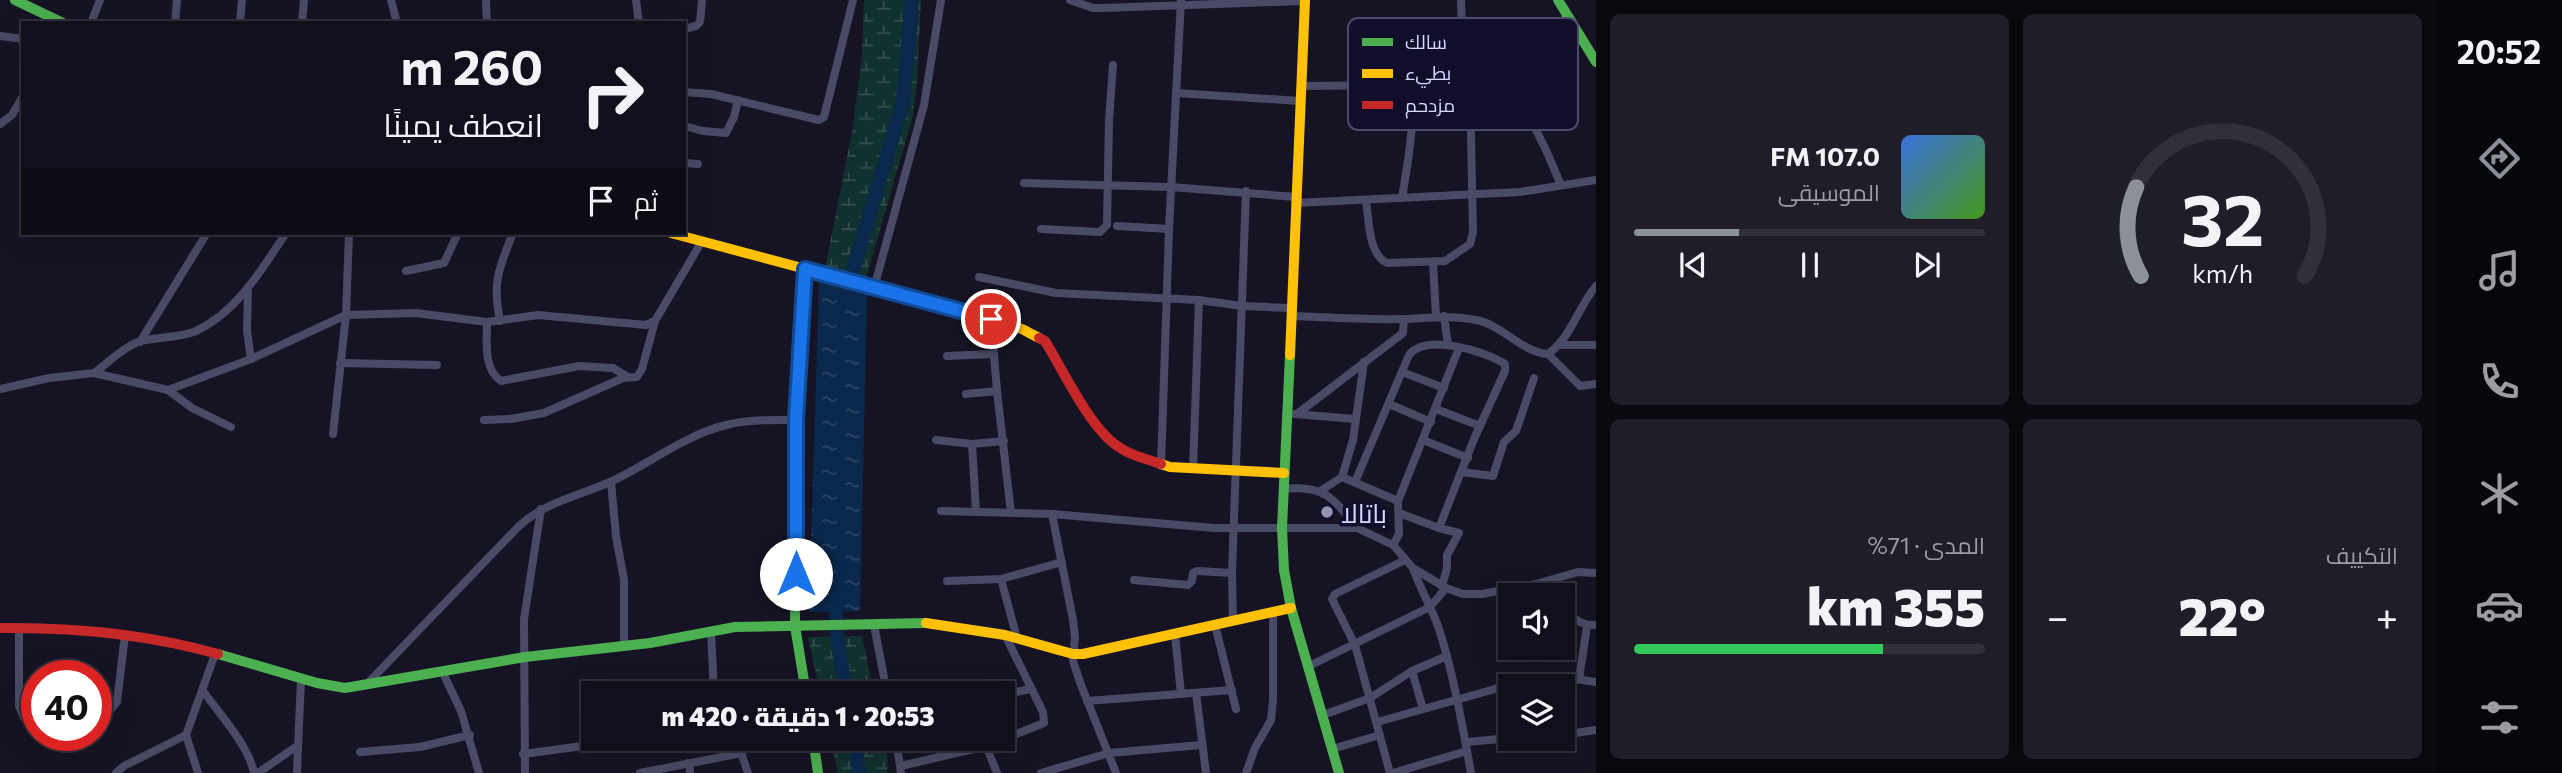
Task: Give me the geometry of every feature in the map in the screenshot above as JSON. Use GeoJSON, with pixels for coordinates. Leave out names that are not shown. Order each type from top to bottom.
{"type":"FeatureCollection","features":[{"type":"Feature","properties":{"kind":"street"},"geometry":{"type":"LineString","coordinates":[[15,0],[59,21]]}},
{"type":"Feature","properties":{"kind":"street"},"geometry":{"type":"LineString","coordinates":[[92,21],[100,0]]}},
{"type":"Feature","properties":{"kind":"street"},"geometry":{"type":"LineString","coordinates":[[175,21],[177,0]]}},
{"type":"Feature","properties":{"kind":"street"},"geometry":{"type":"LineString","coordinates":[[240,21],[242,0]]}},
{"type":"Feature","properties":{"kind":"street"},"geometry":{"type":"LineString","coordinates":[[302,21],[304,0]]}},
{"type":"Feature","properties":{"kind":"street"},"geometry":{"type":"LineString","coordinates":[[391,0],[396,21]]}},
{"type":"Feature","properties":{"kind":"street"},"geometry":{"type":"LineString","coordinates":[[486,0],[487,21]]}},
{"type":"Feature","properties":{"kind":"street"},"geometry":{"type":"LineString","coordinates":[[636,0],[639,21]]}},
{"type":"Feature","properties":{"kind":"street"},"geometry":{"type":"LineString","coordinates":[[686,28],[700,22],[702,0]]}},
{"type":"Feature","properties":{"kind":"street"},"geometry":{"type":"LineString","coordinates":[[686,92],[738,100],[819,120],[824,117],[853,0]]}},
{"type":"Feature","properties":{"kind":"street"},"geometry":{"type":"LineString","coordinates":[[874,288],[924,105],[941,0]]}},
{"type":"Feature","properties":{"kind":"street"},"geometry":{"type":"LineString","coordinates":[[1070,0],[1093,8],[1304,0],[1291,312],[1292,414],[1284,473],[1282,528],[1284,569],[1291,608],[1339,773]]}},
{"type":"Feature","properties":{"kind":"street"},"geometry":{"type":"LineString","coordinates":[[1461,0],[1462,18]]}},
{"type":"Feature","properties":{"kind":"street"},"geometry":{"type":"LineString","coordinates":[[1558,0],[1570,18]]}},
{"type":"Feature","properties":{"kind":"street"},"geometry":{"type":"LineString","coordinates":[[1161,466],[1169,229],[1181,3]]}},
{"type":"Feature","properties":{"kind":"street"},"geometry":{"type":"LineString","coordinates":[[1565,18],[1568,15]]}},
{"type":"Feature","properties":{"kind":"street"},"geometry":{"type":"LineString","coordinates":[[1578,32],[1596,62]]}},
{"type":"Feature","properties":{"kind":"street"},"geometry":{"type":"LineString","coordinates":[[0,36],[21,39]]}},
{"type":"Feature","properties":{"kind":"street"},"geometry":{"type":"LineString","coordinates":[[1041,229],[1103,230],[1109,220],[1109,120],[1113,65]]}},
{"type":"Feature","properties":{"kind":"street"},"geometry":{"type":"LineString","coordinates":[[1301,86],[1348,86]]}},
{"type":"Feature","properties":{"kind":"street"},"geometry":{"type":"LineString","coordinates":[[1176,93],[1300,102]]}},
{"type":"Feature","properties":{"kind":"street"},"geometry":{"type":"LineString","coordinates":[[0,124],[12,115],[21,99]]}},
{"type":"Feature","properties":{"kind":"street"},"geometry":{"type":"LineString","coordinates":[[686,127],[726,133],[738,100]]}},
{"type":"Feature","properties":{"kind":"street"},"geometry":{"type":"LineString","coordinates":[[1402,198],[1410,130]]}},
{"type":"Feature","properties":{"kind":"street"},"geometry":{"type":"LineString","coordinates":[[1366,201],[1374,246],[1382,260],[1387,263],[1433,262],[1451,258],[1470,244],[1472,232],[1470,130]]}},
{"type":"Feature","properties":{"kind":"street"},"geometry":{"type":"LineString","coordinates":[[1535,130],[1561,185]]}},
{"type":"Feature","properties":{"kind":"street"},"geometry":{"type":"LineString","coordinates":[[686,163],[698,164]]}},
{"type":"Feature","properties":{"kind":"street"},"geometry":{"type":"LineString","coordinates":[[1024,183],[1171,187],[1247,191],[1296,200],[1366,201],[1520,192],[1596,180]]}},
{"type":"Feature","properties":{"kind":"street"},"geometry":{"type":"LineString","coordinates":[[1233,621],[1233,528],[1247,191]]}},
{"type":"Feature","properties":{"kind":"street"},"geometry":{"type":"LineString","coordinates":[[1117,226],[1169,229]]}},
{"type":"Feature","properties":{"kind":"street"},"geometry":{"type":"LineString","coordinates":[[140,342],[206,235]]}},
{"type":"Feature","properties":{"kind":"street"},"geometry":{"type":"LineString","coordinates":[[94,373],[130,346],[197,331],[230,309],[285,235]]}},
{"type":"Feature","properties":{"kind":"street"},"geometry":{"type":"LineString","coordinates":[[332,433],[346,314],[349,235]]}},
{"type":"Feature","properties":{"kind":"street"},"geometry":{"type":"LineString","coordinates":[[406,271],[444,263],[457,235]]}},
{"type":"Feature","properties":{"kind":"street"},"geometry":{"type":"LineString","coordinates":[[500,321],[495,288],[512,235]]}},
{"type":"Feature","properties":{"kind":"street"},"geometry":{"type":"LineString","coordinates":[[679,235],[1022,329],[1045,341],[1105,436],[1128,453],[1161,466],[1284,473]]}},
{"type":"Feature","properties":{"kind":"street"},"geometry":{"type":"LineString","coordinates":[[484,420],[511,419],[544,413],[561,403],[628,377],[637,377],[655,321],[702,241]]}},
{"type":"Feature","properties":{"kind":"street"},"geometry":{"type":"LineString","coordinates":[[1433,262],[1440,316],[1448,345]]}},
{"type":"Feature","properties":{"kind":"street"},"geometry":{"type":"LineString","coordinates":[[804,681],[796,626],[796,420],[805,269]]}},
{"type":"Feature","properties":{"kind":"street"},"geometry":{"type":"LineString","coordinates":[[979,277],[1056,293],[1199,300],[1291,312],[1404,319],[1440,316],[1491,324],[1535,352],[1548,354],[1580,386],[1596,384]]}},
{"type":"Feature","properties":{"kind":"street"},"geometry":{"type":"LineString","coordinates":[[1548,354],[1560,345],[1584,301],[1596,286]]}},
{"type":"Feature","properties":{"kind":"street"},"geometry":{"type":"LineString","coordinates":[[248,287],[247,331],[251,359]]}},
{"type":"Feature","properties":{"kind":"street"},"geometry":{"type":"LineString","coordinates":[[1193,469],[1199,300]]}},
{"type":"Feature","properties":{"kind":"street"},"geometry":{"type":"LineString","coordinates":[[168,390],[251,359],[346,314],[416,313],[487,322],[538,315],[636,325],[655,321]]}},
{"type":"Feature","properties":{"kind":"street"},"geometry":{"type":"LineString","coordinates":[[991,319],[1012,513]]}},
{"type":"Feature","properties":{"kind":"street"},"geometry":{"type":"LineString","coordinates":[[1292,414],[1403,333],[1404,319]]}},
{"type":"Feature","properties":{"kind":"street"},"geometry":{"type":"LineString","coordinates":[[487,322],[487,355],[494,376],[501,381],[579,366],[612,368],[628,377]]}},
{"type":"Feature","properties":{"kind":"street"},"geometry":{"type":"LineString","coordinates":[[1355,482],[1409,355],[1416,348],[1431,344],[1448,345],[1500,361],[1505,367],[1439,527]]}},
{"type":"Feature","properties":{"kind":"street"},"geometry":{"type":"LineString","coordinates":[[1560,345],[1596,345]]}},
{"type":"Feature","properties":{"kind":"street"},"geometry":{"type":"LineString","coordinates":[[1393,545],[1399,534],[1398,501],[1459,348]]}},
{"type":"Feature","properties":{"kind":"street"},"geometry":{"type":"LineString","coordinates":[[947,356],[993,354]]}},
{"type":"Feature","properties":{"kind":"street"},"geometry":{"type":"LineString","coordinates":[[1320,491],[1342,477],[1353,440],[1364,362]]}},
{"type":"Feature","properties":{"kind":"street"},"geometry":{"type":"LineString","coordinates":[[341,363],[437,365]]}},
{"type":"Feature","properties":{"kind":"street"},"geometry":{"type":"LineString","coordinates":[[1402,372],[1444,388]]}},
{"type":"Feature","properties":{"kind":"street"},"geometry":{"type":"LineString","coordinates":[[0,389],[48,378],[94,373],[168,390],[192,408],[231,427]]}},
{"type":"Feature","properties":{"kind":"street"},"geometry":{"type":"LineString","coordinates":[[1462,472],[1493,476],[1504,442],[1516,431],[1534,378]]}},
{"type":"Feature","properties":{"kind":"street"},"geometry":{"type":"LineString","coordinates":[[966,394],[997,391]]}},
{"type":"Feature","properties":{"kind":"street"},"geometry":{"type":"LineString","coordinates":[[1390,404],[1431,422]]}},
{"type":"Feature","properties":{"kind":"street"},"geometry":{"type":"LineString","coordinates":[[1436,409],[1480,426]]}},
{"type":"Feature","properties":{"kind":"street"},"geometry":{"type":"LineString","coordinates":[[1292,414],[1355,419]]}},
{"type":"Feature","properties":{"kind":"street"},"geometry":{"type":"LineString","coordinates":[[366,685],[452,593],[519,526],[541,509],[611,482],[704,432],[724,425],[754,420],[796,420]]}},
{"type":"Feature","properties":{"kind":"street"},"geometry":{"type":"LineString","coordinates":[[936,440],[972,444],[1004,442]]}},
{"type":"Feature","properties":{"kind":"street"},"geometry":{"type":"LineString","coordinates":[[1423,440],[1468,458]]}},
{"type":"Feature","properties":{"kind":"street"},"geometry":{"type":"LineString","coordinates":[[972,444],[976,512]]}},
{"type":"Feature","properties":{"kind":"street"},"geometry":{"type":"LineString","coordinates":[[1342,477],[1398,501]]}},
{"type":"Feature","properties":{"kind":"street"},"geometry":{"type":"LineString","coordinates":[[611,482],[625,599],[624,646]]}},
{"type":"Feature","properties":{"kind":"street"},"geometry":{"type":"LineString","coordinates":[[1284,489],[1320,491],[1334,501],[1357,528],[1393,545],[1413,568],[1444,587],[1464,594],[1498,591]]}},
{"type":"Feature","properties":{"kind":"street"},"geometry":{"type":"LineString","coordinates":[[524,773],[524,619],[526,590],[541,509]]}},
{"type":"Feature","properties":{"kind":"street"},"geometry":{"type":"LineString","coordinates":[[941,511],[1052,514],[1233,528],[1357,528]]}},
{"type":"Feature","properties":{"kind":"street"},"geometry":{"type":"LineString","coordinates":[[1309,666],[1355,645],[1396,621],[1430,607],[1444,587],[1447,555],[1459,533],[1399,513]]}},
{"type":"Feature","properties":{"kind":"street"},"geometry":{"type":"LineString","coordinates":[[1052,514],[1075,637],[1073,654],[1087,701],[1116,773]]}},
{"type":"Feature","properties":{"kind":"street"},"geometry":{"type":"LineString","coordinates":[[1405,560],[1333,597],[1355,645],[1391,773],[1467,747],[1498,741]]}},
{"type":"Feature","properties":{"kind":"street"},"geometry":{"type":"LineString","coordinates":[[947,581],[1001,579],[1062,562]]}},
{"type":"Feature","properties":{"kind":"street"},"geometry":{"type":"LineString","coordinates":[[1413,568],[1447,656],[1458,699],[1471,773]]}},
{"type":"Feature","properties":{"kind":"street"},"geometry":{"type":"LineString","coordinates":[[1134,580],[1188,585],[1192,581],[1193,573],[1197,571],[1232,573]]}},
{"type":"Feature","properties":{"kind":"street"},"geometry":{"type":"LineString","coordinates":[[1540,583],[1578,572],[1596,573]]}},
{"type":"Feature","properties":{"kind":"street"},"geometry":{"type":"LineString","coordinates":[[1001,579],[1017,638]]}},
{"type":"Feature","properties":{"kind":"street"},"geometry":{"type":"LineString","coordinates":[[0,628],[65,627],[125,635],[215,654],[332,687],[366,685],[525,657],[624,646],[735,627],[920,622],[1005,635],[1073,654],[1175,635],[1291,608]]}},
{"type":"Feature","properties":{"kind":"street"},"geometry":{"type":"LineString","coordinates":[[1246,773],[1255,748],[1270,720],[1273,700],[1273,612]]}},
{"type":"Feature","properties":{"kind":"street"},"geometry":{"type":"LineString","coordinates":[[1575,619],[1592,625],[1578,679]]}},
{"type":"Feature","properties":{"kind":"street"},"geometry":{"type":"LineString","coordinates":[[874,625],[885,681]]}},
{"type":"Feature","properties":{"kind":"street"},"geometry":{"type":"LineString","coordinates":[[1215,625],[1236,709]]}},
{"type":"Feature","properties":{"kind":"street"},"geometry":{"type":"LineString","coordinates":[[19,628],[21,711]]}},
{"type":"Feature","properties":{"kind":"street"},"geometry":{"type":"LineString","coordinates":[[711,631],[713,681]]}},
{"type":"Feature","properties":{"kind":"street"},"geometry":{"type":"LineString","coordinates":[[112,708],[117,702],[125,635]]}},
{"type":"Feature","properties":{"kind":"street"},"geometry":{"type":"LineString","coordinates":[[1005,635],[1043,712],[1044,723],[1015,734]]}},
{"type":"Feature","properties":{"kind":"street"},"geometry":{"type":"LineString","coordinates":[[1175,635],[1181,694]]}},
{"type":"Feature","properties":{"kind":"street"},"geometry":{"type":"LineString","coordinates":[[198,773],[186,735],[215,654]]}},
{"type":"Feature","properties":{"kind":"street"},"geometry":{"type":"LineString","coordinates":[[1323,715],[1370,698],[1412,671],[1447,656]]}},
{"type":"Feature","properties":{"kind":"street"},"geometry":{"type":"LineString","coordinates":[[442,671],[470,735],[479,773]]}},
{"type":"Feature","properties":{"kind":"street"},"geometry":{"type":"LineString","coordinates":[[1412,671],[1423,709]]}},
{"type":"Feature","properties":{"kind":"street"},"geometry":{"type":"LineString","coordinates":[[297,773],[301,679]]}},
{"type":"Feature","properties":{"kind":"street"},"geometry":{"type":"LineString","coordinates":[[1575,679],[1596,682]]}},
{"type":"Feature","properties":{"kind":"street"},"geometry":{"type":"LineString","coordinates":[[1015,692],[1030,689]]}},
{"type":"Feature","properties":{"kind":"street"},"geometry":{"type":"LineString","coordinates":[[1377,722],[1498,689]]}},
{"type":"Feature","properties":{"kind":"street"},"geometry":{"type":"LineString","coordinates":[[1087,701],[1231,690]]}},
{"type":"Feature","properties":{"kind":"street"},"geometry":{"type":"LineString","coordinates":[[203,691],[230,728],[256,773],[298,746]]}},
{"type":"Feature","properties":{"kind":"street"},"geometry":{"type":"LineString","coordinates":[[1196,693],[1206,773]]}},
{"type":"Feature","properties":{"kind":"street"},"geometry":{"type":"LineString","coordinates":[[1575,733],[1596,730]]}},
{"type":"Feature","properties":{"kind":"street"},"geometry":{"type":"LineString","coordinates":[[116,773],[124,766],[186,735]]}},
{"type":"Feature","properties":{"kind":"street"},"geometry":{"type":"LineString","coordinates":[[360,752],[420,747],[470,735]]}},
{"type":"Feature","properties":{"kind":"street"},"geometry":{"type":"LineString","coordinates":[[1332,749],[1380,735]]}},
{"type":"Feature","properties":{"kind":"street"},"geometry":{"type":"LineString","coordinates":[[1041,773],[1071,769],[1109,753],[1201,745]]}},
{"type":"Feature","properties":{"kind":"street"},"geometry":{"type":"LineString","coordinates":[[523,754],[581,746]]}},
{"type":"Feature","properties":{"kind":"street"},"geometry":{"type":"LineString","coordinates":[[815,751],[818,773]]}},
{"type":"Feature","properties":{"kind":"street"},"geometry":{"type":"LineString","coordinates":[[898,751],[901,770],[968,751]]}},
{"type":"Feature","properties":{"kind":"street"},"geometry":{"type":"LineString","coordinates":[[988,751],[997,773]]}},
{"type":"Feature","properties":{"kind":"street"},"geometry":{"type":"LineString","coordinates":[[640,773],[742,753],[748,773]]}},
{"type":"Feature","properties":{"kind":"street"},"geometry":{"type":"LineString","coordinates":[[689,763],[690,773]]}},
{"type":"Feature","properties":{"kind":"green space"},"geometry":{"type":"Polygon","coordinates":[[[864,0],[921,0],[913,116],[866,278],[825,269],[853,127],[862,54],[864,0]]]}},
{"type":"Feature","properties":{"kind":"green space"},"geometry":{"type":"Polygon","coordinates":[[[862,636],[871,681],[817,681],[808,637],[862,636]]]}},
{"type":"Feature","properties":{"kind":"green space"},"geometry":{"type":"Polygon","coordinates":[[[833,751],[886,751],[887,773],[838,773],[833,751]]]}},
{"type":"Feature","properties":{"kind":"water"},"geometry":{"type":"Polygon","coordinates":[[[819,281],[867,295],[860,611],[809,612],[819,281]]]}},
{"type":"Feature","properties":{"kind":"waterway"},"geometry":{"type":"LineString","coordinates":[[853,270],[903,102],[912,0]]}},
{"type":"Feature","properties":{"kind":"waterway"},"geometry":{"type":"LineString","coordinates":[[836,594],[836,628],[844,681]]}},
{"type":"Feature","properties":{"kind":"waterway"},"geometry":{"type":"LineString","coordinates":[[856,751],[859,773]]}},
{"type":"Feature","properties":{"kind":"traffic: fast"},"geometry":{"type":"LineString","coordinates":[[15,0],[59,21]]}},
{"type":"Feature","properties":{"kind":"traffic: fast"},"geometry":{"type":"LineString","coordinates":[[1558,0],[1569,18]]}},
{"type":"Feature","properties":{"kind":"traffic: fast"},"geometry":{"type":"LineString","coordinates":[[1578,33],[1596,62]]}},
{"type":"Feature","properties":{"kind":"traffic: fast"},"geometry":{"type":"LineString","coordinates":[[804,681],[795,626],[796,420],[805,269]]}},
{"type":"Feature","properties":{"kind":"traffic: fast"},"geometry":{"type":"LineString","coordinates":[[1290,355],[1282,528],[1284,570],[1291,608],[1339,773]]}},
{"type":"Feature","properties":{"kind":"traffic: fast"},"geometry":{"type":"LineString","coordinates":[[218,654],[317,683],[345,688],[525,657],[650,643],[735,627],[926,623]]}},
{"type":"Feature","properties":{"kind":"traffic: fast"},"geometry":{"type":"LineString","coordinates":[[815,751],[818,773]]}},
{"type":"Feature","properties":{"kind":"traffic: slow"},"geometry":{"type":"LineString","coordinates":[[1290,355],[1305,0]]}},
{"type":"Feature","properties":{"kind":"traffic: slow"},"geometry":{"type":"LineString","coordinates":[[678,235],[955,309],[1022,329],[1039,338]]}},
{"type":"Feature","properties":{"kind":"traffic: slow"},"geometry":{"type":"LineString","coordinates":[[1161,464],[1170,467],[1284,473]]}},
{"type":"Feature","properties":{"kind":"traffic: slow"},"geometry":{"type":"LineString","coordinates":[[926,623],[1005,635],[1073,654],[1083,654],[1291,608]]}},
{"type":"Feature","properties":{"kind":"traffic: jam"},"geometry":{"type":"LineString","coordinates":[[1039,338],[1045,341],[1077,397],[1106,436],[1126,451],[1161,464]]}},
{"type":"Feature","properties":{"kind":"traffic: jam"},"geometry":{"type":"LineString","coordinates":[[0,628],[110,633],[164,641],[218,654]]}},
{"type":"Feature","properties":{"kind":"place","name":"باتالا"},"geometry":{"type":"Point","coordinates":[1327,512]}},
{"type":"Feature","properties":{"kind":"route"},"geometry":{"type":"LineString","coordinates":[[796,574],[796,420],[805,269],[991,319]]}}]}
